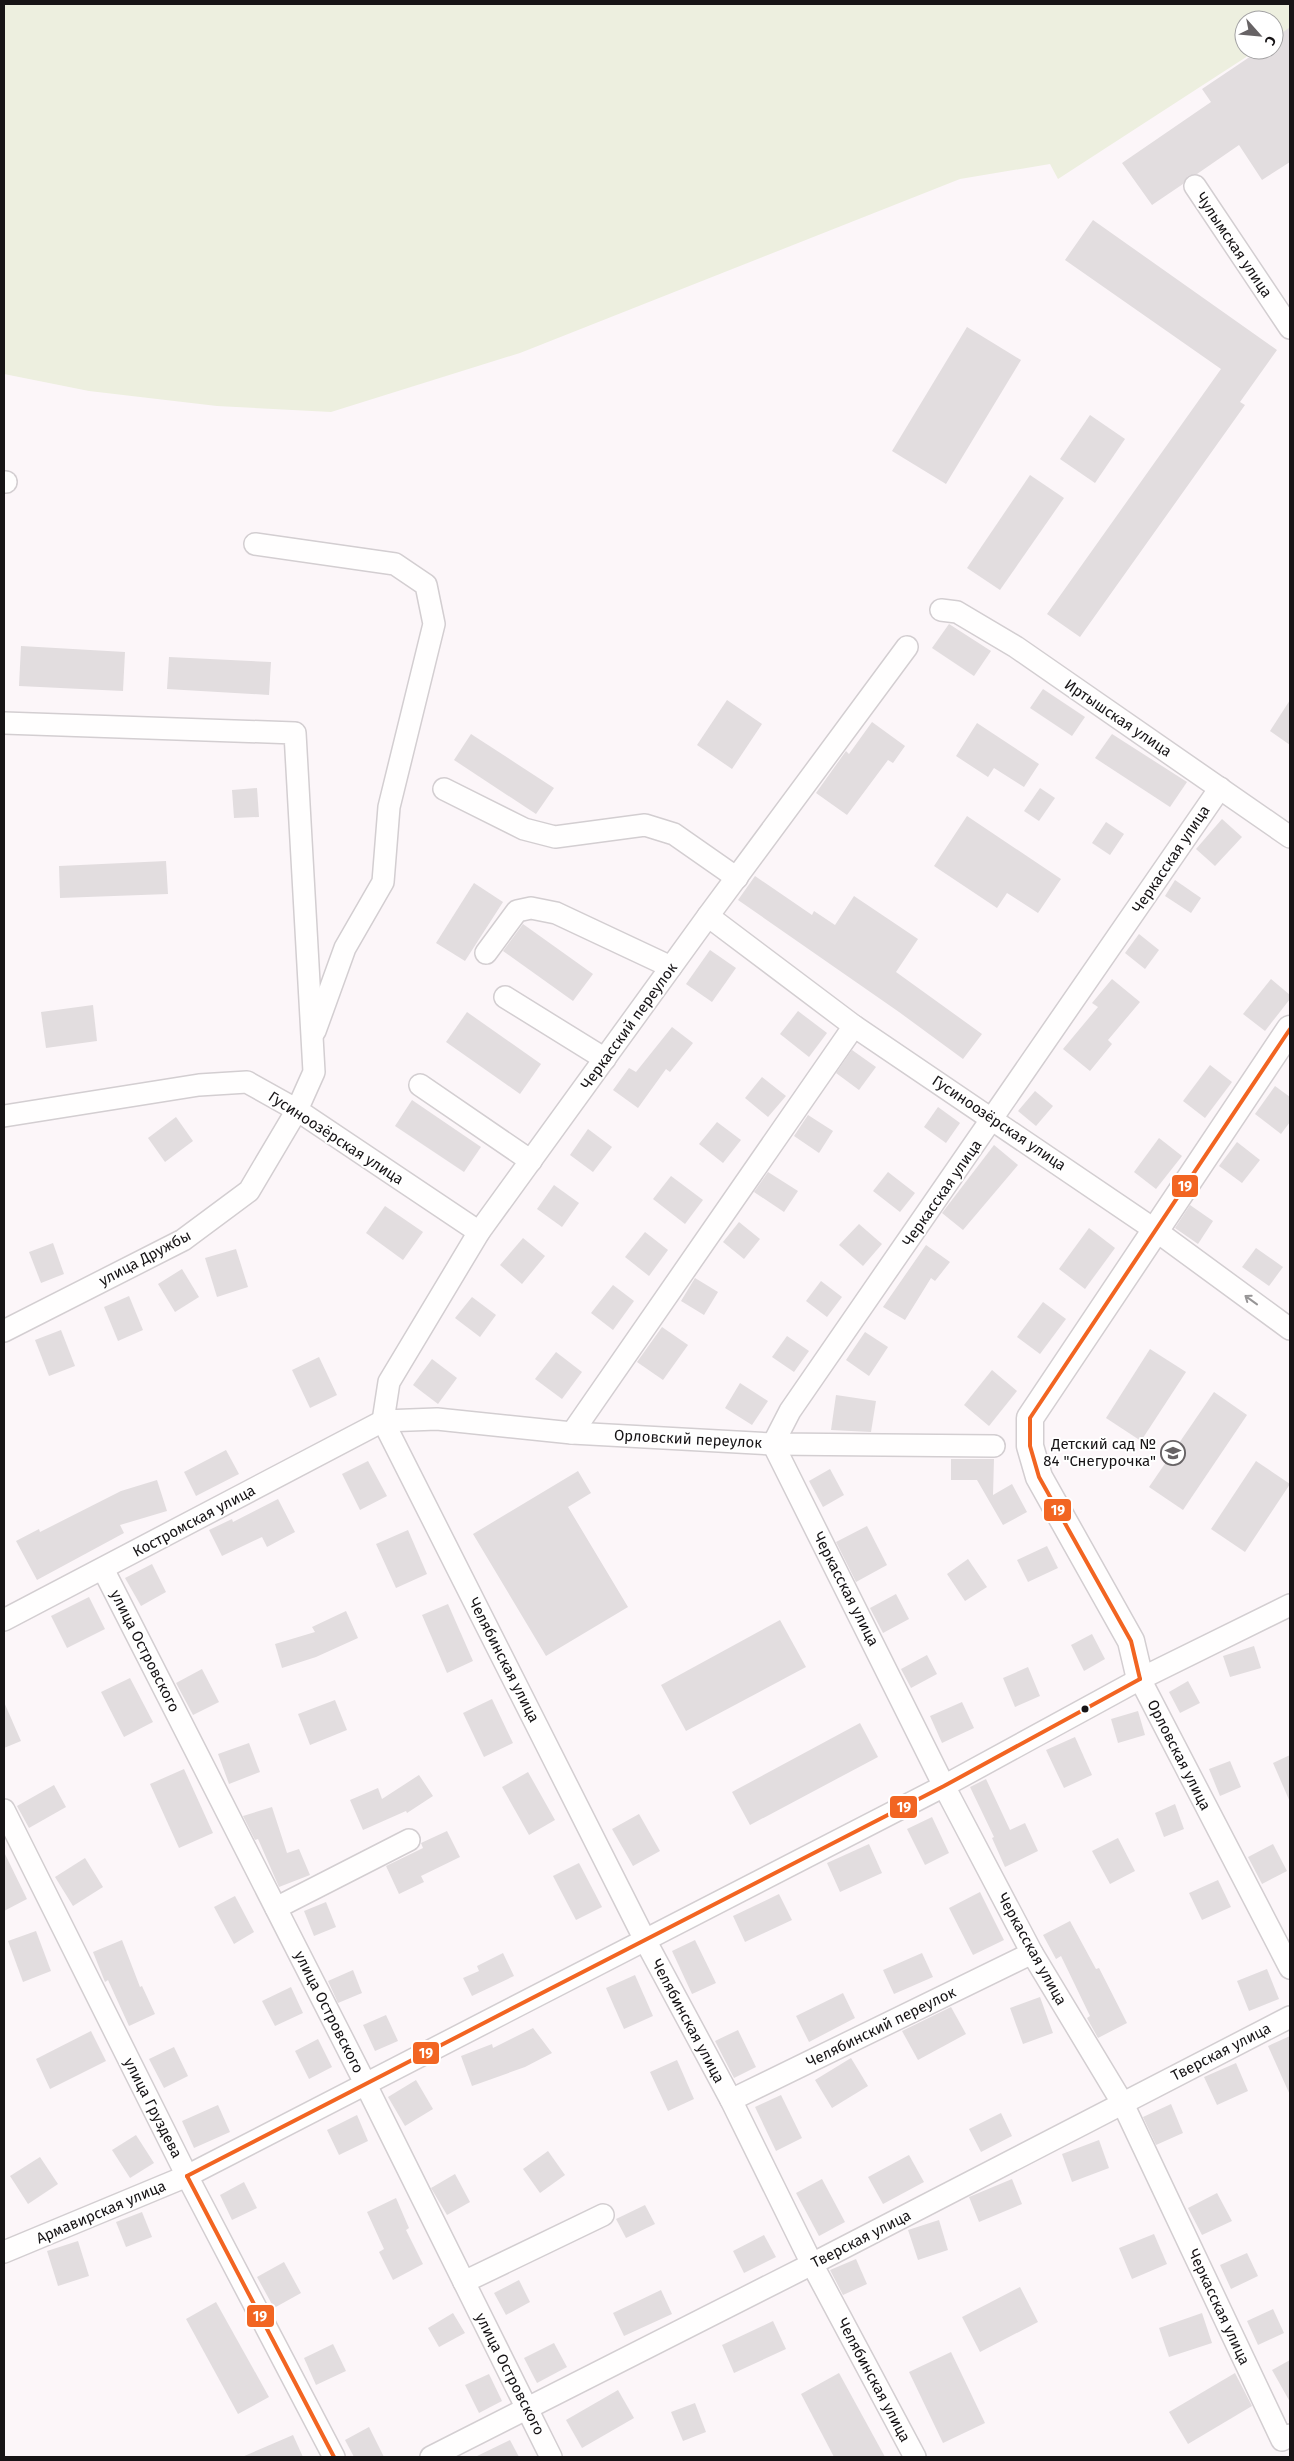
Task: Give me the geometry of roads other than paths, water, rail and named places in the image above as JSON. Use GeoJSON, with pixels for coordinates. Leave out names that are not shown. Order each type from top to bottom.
{"type":"FeatureCollection","features":[{"type":"Feature","properties":{"kind":"street","name":"Чулымская улица"},"geometry":{"type":"LineString","coordinates":[[1195,186],[1290,328]]}},
{"type":"Feature","properties":{"kind":"street"},"geometry":{"type":"LineString","coordinates":[[255,544],[395,564],[426,585],[434,624],[389,807],[383,882],[345,948],[312,1040]]}},
{"type":"Feature","properties":{"kind":"street","name":"Иртышская улица"},"geometry":{"type":"LineString","coordinates":[[941,610],[957,612],[1016,647],[1290,837]]}},
{"type":"Feature","properties":{"kind":"street","name":"Черкасский переулок"},"geometry":{"type":"LineString","coordinates":[[383,1421],[390,1382],[480,1232],[708,916],[907,648]]}},
{"type":"Feature","properties":{"kind":"street","name":"улица Дружбы"},"geometry":{"type":"LineString","coordinates":[[4,723],[295,733],[314,1072],[297,1110],[249,1192],[183,1240],[4,1331]]}},
{"type":"Feature","properties":{"kind":"street","name":"Черкасская улица"},"geometry":{"type":"LineString","coordinates":[[1220,788],[790,1411],[773,1444],[944,1786],[1032,1953],[1123,2104],[1286,2438]]}},
{"type":"Feature","properties":{"kind":"street"},"geometry":{"type":"LineString","coordinates":[[444,789],[524,829],[555,837],[645,825],[674,834],[737,878]]}},
{"type":"Feature","properties":{"kind":"street"},"geometry":{"type":"LineString","coordinates":[[486,953],[517,911],[531,908],[556,914],[671,967]]}},
{"type":"Feature","properties":{"kind":"street","name":"Гусиноозёрская улица"},"geometry":{"type":"LineString","coordinates":[[708,916],[854,1026],[1154,1230],[1290,1329]]}},
{"type":"Feature","properties":{"kind":"street"},"geometry":{"type":"LineString","coordinates":[[504,996],[605,1059]]}},
{"type":"Feature","properties":{"kind":"street"},"geometry":{"type":"LineString","coordinates":[[572,1433],[854,1026]]}},
{"type":"Feature","properties":{"kind":"street","name":"Орловская улица"},"geometry":{"type":"LineString","coordinates":[[1290,1029],[1030,1418],[1030,1446],[1039,1477],[1131,1641],[1140,1679],[1290,1968]]}},
{"type":"Feature","properties":{"kind":"street","name":"Гусиноозёрская улица"},"geometry":{"type":"LineString","coordinates":[[4,1116],[198,1085],[247,1082],[297,1110],[480,1232]]}},
{"type":"Feature","properties":{"kind":"street"},"geometry":{"type":"LineString","coordinates":[[420,1085],[531,1161]]}},
{"type":"Feature","properties":{"kind":"street","name":"Орловский переулок"},"geometry":{"type":"LineString","coordinates":[[383,1421],[437,1419],[572,1433],[773,1444],[994,1446]]}},
{"type":"Feature","properties":{"kind":"street","name":"Костромская улица"},"geometry":{"type":"LineString","coordinates":[[4,1620],[383,1421]]}},
{"type":"Feature","properties":{"kind":"street","name":"Челябинская улица"},"geometry":{"type":"LineString","coordinates":[[383,1421],[645,1940],[731,2100],[812,2264],[915,2457]]}},
{"type":"Feature","properties":{"kind":"street","name":"улица Островского"},"geometry":{"type":"LineString","coordinates":[[103,1569],[365,2083],[552,2457]]}},
{"type":"Feature","properties":{"kind":"street","name":"Армавирская улица"},"geometry":{"type":"LineString","coordinates":[[6,2248],[187,2176],[944,1786],[1140,1679],[1290,1605]]}},
{"type":"Feature","properties":{"kind":"street","name":"улица Груздева"},"geometry":{"type":"LineString","coordinates":[[4,1810],[187,2176],[334,2457]]}},
{"type":"Feature","properties":{"kind":"street"},"geometry":{"type":"LineString","coordinates":[[276,1908],[409,1840]]}},
{"type":"Feature","properties":{"kind":"street","name":"Челябинский переулок"},"geometry":{"type":"LineString","coordinates":[[731,2100],[1032,1953]]}},
{"type":"Feature","properties":{"kind":"street","name":"Тверская улица"},"geometry":{"type":"LineString","coordinates":[[431,2457],[812,2264],[1290,2017]]}},
{"type":"Feature","properties":{"kind":"street"},"geometry":{"type":"LineString","coordinates":[[464,2282],[602,2215]]}},
{"type":"Feature","properties":{"kind":"place","name":"Детский сад № 84 \"Снегурочка\""},"geometry":{"type":"Point","coordinates":[1173,1453]}}]}
